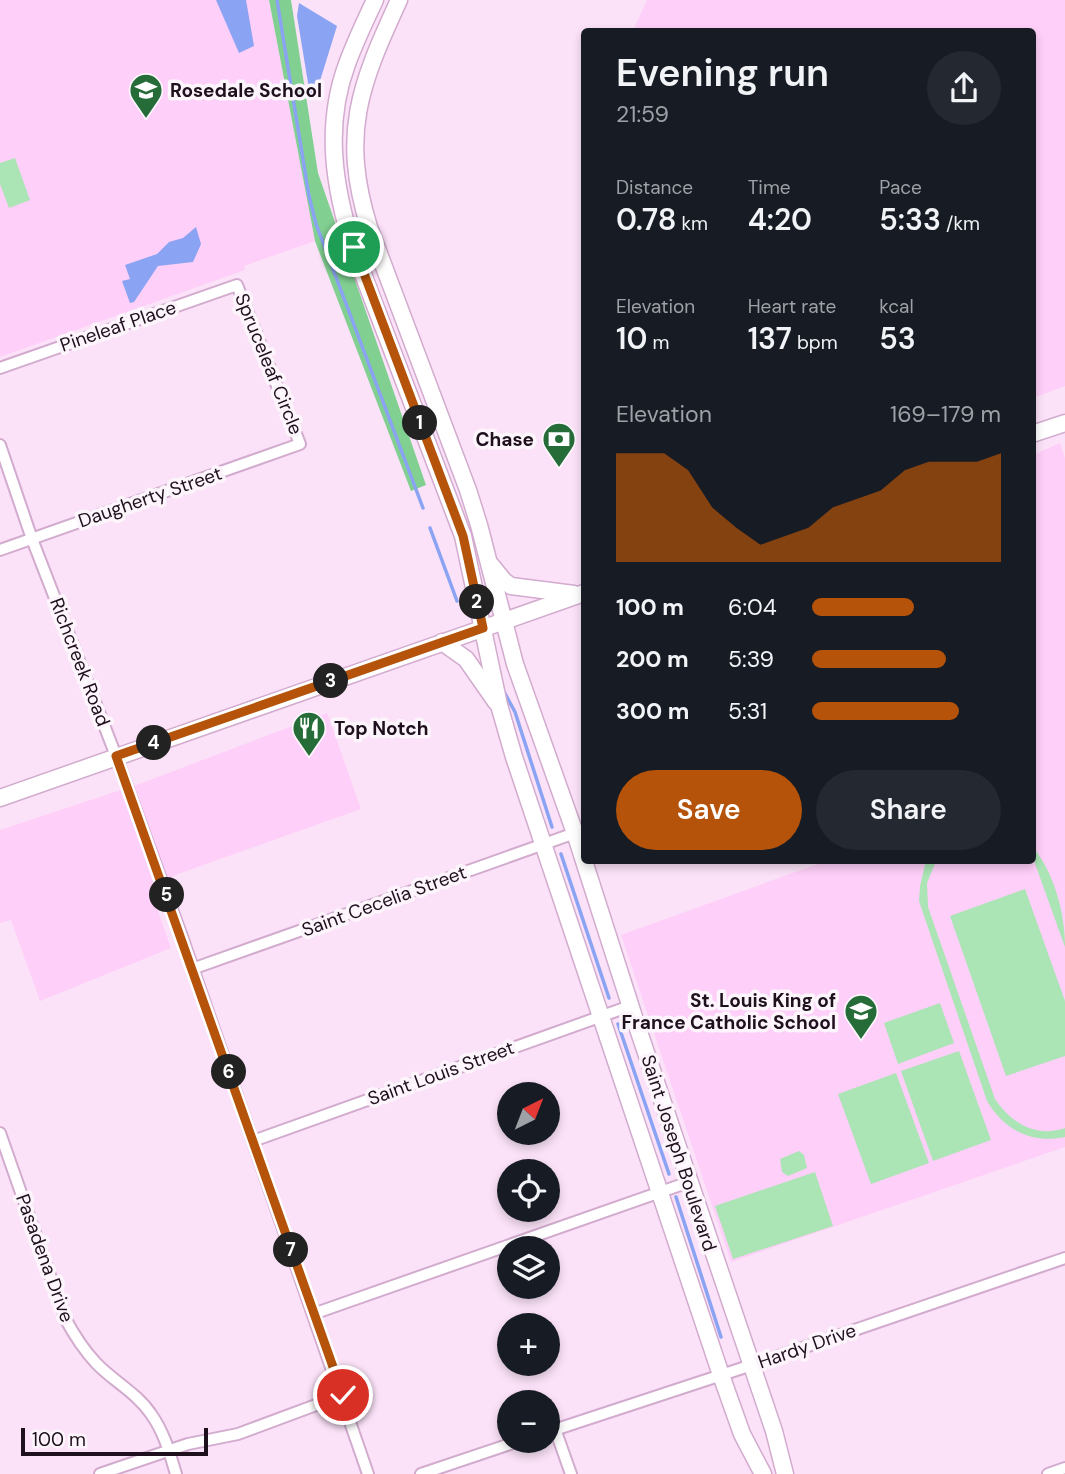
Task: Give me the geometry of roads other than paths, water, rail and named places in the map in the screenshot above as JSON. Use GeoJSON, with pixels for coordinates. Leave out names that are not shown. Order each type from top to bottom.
{"type":"FeatureCollection","features":[{"type":"Feature","properties":{"kind":"street","name":"Saint Joseph Boulevard"},"geometry":{"type":"LineString","coordinates":[[375,0],[347,64],[336,105],[333,131],[337,192],[354,247],[463,536],[499,705],[721,1375],[742,1434],[763,1474]]}},
{"type":"Feature","properties":{"kind":"street","name":"Saint Joseph Boulevard"},"geometry":{"type":"LineString","coordinates":[[399,0],[366,74],[358,107],[355,132],[358,189],[369,227],[468,490],[515,664],[581,852]]}},
{"type":"Feature","properties":{"kind":"street"},"geometry":{"type":"LineString","coordinates":[[354,247],[369,227]]}},
{"type":"Feature","properties":{"kind":"street","name":"Pineleaf Place"},"geometry":{"type":"LineString","coordinates":[[0,368],[237,285]]}},
{"type":"Feature","properties":{"kind":"street","name":"Spruceleaf Circle"},"geometry":{"type":"LineString","coordinates":[[237,285],[300,444]]}},
{"type":"Feature","properties":{"kind":"street"},"geometry":{"type":"LineString","coordinates":[[404,381],[424,374]]}},
{"type":"Feature","properties":{"kind":"street"},"geometry":{"type":"LineString","coordinates":[[1036,433],[1065,423]]}},
{"type":"Feature","properties":{"kind":"street","name":"Daugherty Street"},"geometry":{"type":"LineString","coordinates":[[0,550],[300,444]]}},
{"type":"Feature","properties":{"kind":"street","name":"Richcreek Road"},"geometry":{"type":"LineString","coordinates":[[0,446],[32,538],[116,756],[343,1395],[368,1474]]}},
{"type":"Feature","properties":{"kind":"street"},"geometry":{"type":"LineString","coordinates":[[488,560],[504,581],[512,586],[581,594]]}},
{"type":"Feature","properties":{"kind":"street"},"geometry":{"type":"LineString","coordinates":[[0,798],[581,595]]}},
{"type":"Feature","properties":{"kind":"street"},"geometry":{"type":"LineString","coordinates":[[442,642],[464,657],[499,705]]}},
{"type":"Feature","properties":{"kind":"street","name":"Saint Cecelia Street"},"geometry":{"type":"LineString","coordinates":[[192,969],[575,833]]}},
{"type":"Feature","properties":{"kind":"street","name":"Saint Joseph Boulevard"},"geometry":{"type":"LineString","coordinates":[[585,864],[750,1366],[774,1431],[785,1474]]}},
{"type":"Feature","properties":{"kind":"street","name":"Saint Louis Street"},"geometry":{"type":"LineString","coordinates":[[253,1141],[630,1006]]}},
{"type":"Feature","properties":{"kind":"street","name":"Pasadena Drive"},"geometry":{"type":"LineString","coordinates":[[0,1133],[65,1318],[78,1343],[97,1364],[140,1400],[159,1427],[176,1474]]}},
{"type":"Feature","properties":{"kind":"street"},"geometry":{"type":"LineString","coordinates":[[313,1314],[689,1182]]}},
{"type":"Feature","properties":{"kind":"street","name":"Hardy Drive"},"geometry":{"type":"LineString","coordinates":[[560,1428],[1065,1258]]}},
{"type":"Feature","properties":{"kind":"street"},"geometry":{"type":"LineString","coordinates":[[100,1474],[168,1450],[238,1434],[343,1395]]}},
{"type":"Feature","properties":{"kind":"street"},"geometry":{"type":"LineString","coordinates":[[421,1474],[497,1448]]}},
{"type":"Feature","properties":{"kind":"street"},"geometry":{"type":"LineString","coordinates":[[560,1449],[571,1474]]}},
{"type":"Feature","properties":{"kind":"street"},"geometry":{"type":"LineString","coordinates":[[1048,1474],[1065,1468]]}},
{"type":"Feature","properties":{"kind":"water"},"geometry":{"type":"Polygon","coordinates":[[[216,0],[246,0],[254,46],[239,53],[216,0]]]}},
{"type":"Feature","properties":{"kind":"water"},"geometry":{"type":"Polygon","coordinates":[[[299,3],[337,26],[315,97],[310,95],[297,16],[299,3]]]}},
{"type":"Feature","properties":{"kind":"water"},"geometry":{"type":"Polygon","coordinates":[[[196,227],[201,244],[193,262],[158,266],[134,302],[130,303],[122,281],[130,279],[125,265],[157,254],[169,242],[183,238],[196,227]]]}},
{"type":"Feature","properties":{"kind":"waterway"},"geometry":{"type":"LineString","coordinates":[[277,0],[316,224],[423,508]]}},
{"type":"Feature","properties":{"kind":"waterway"},"geometry":{"type":"LineString","coordinates":[[430,528],[457,601]]}},
{"type":"Feature","properties":{"kind":"waterway"},"geometry":{"type":"LineString","coordinates":[[502,688],[515,712],[552,827]]}},
{"type":"Feature","properties":{"kind":"waterway"},"geometry":{"type":"LineString","coordinates":[[561,854],[609,998]]}},
{"type":"Feature","properties":{"kind":"waterway"},"geometry":{"type":"LineString","coordinates":[[618,1024],[669,1174]]}},
{"type":"Feature","properties":{"kind":"waterway"},"geometry":{"type":"LineString","coordinates":[[676,1197],[721,1337]]}},
{"type":"Feature","properties":{"kind":"place","name":"Rosedale School"},"geometry":{"type":"Point","coordinates":[146,120]}},
{"type":"Feature","properties":{"kind":"place","name":"Chase"},"geometry":{"type":"Point","coordinates":[559,469]}},
{"type":"Feature","properties":{"kind":"place","name":"Top Notch"},"geometry":{"type":"Point","coordinates":[309,758]}},
{"type":"Feature","properties":{"kind":"place","name":"St. Louis King of France Catholic School"},"geometry":{"type":"Point","coordinates":[861,1041]}}]}
